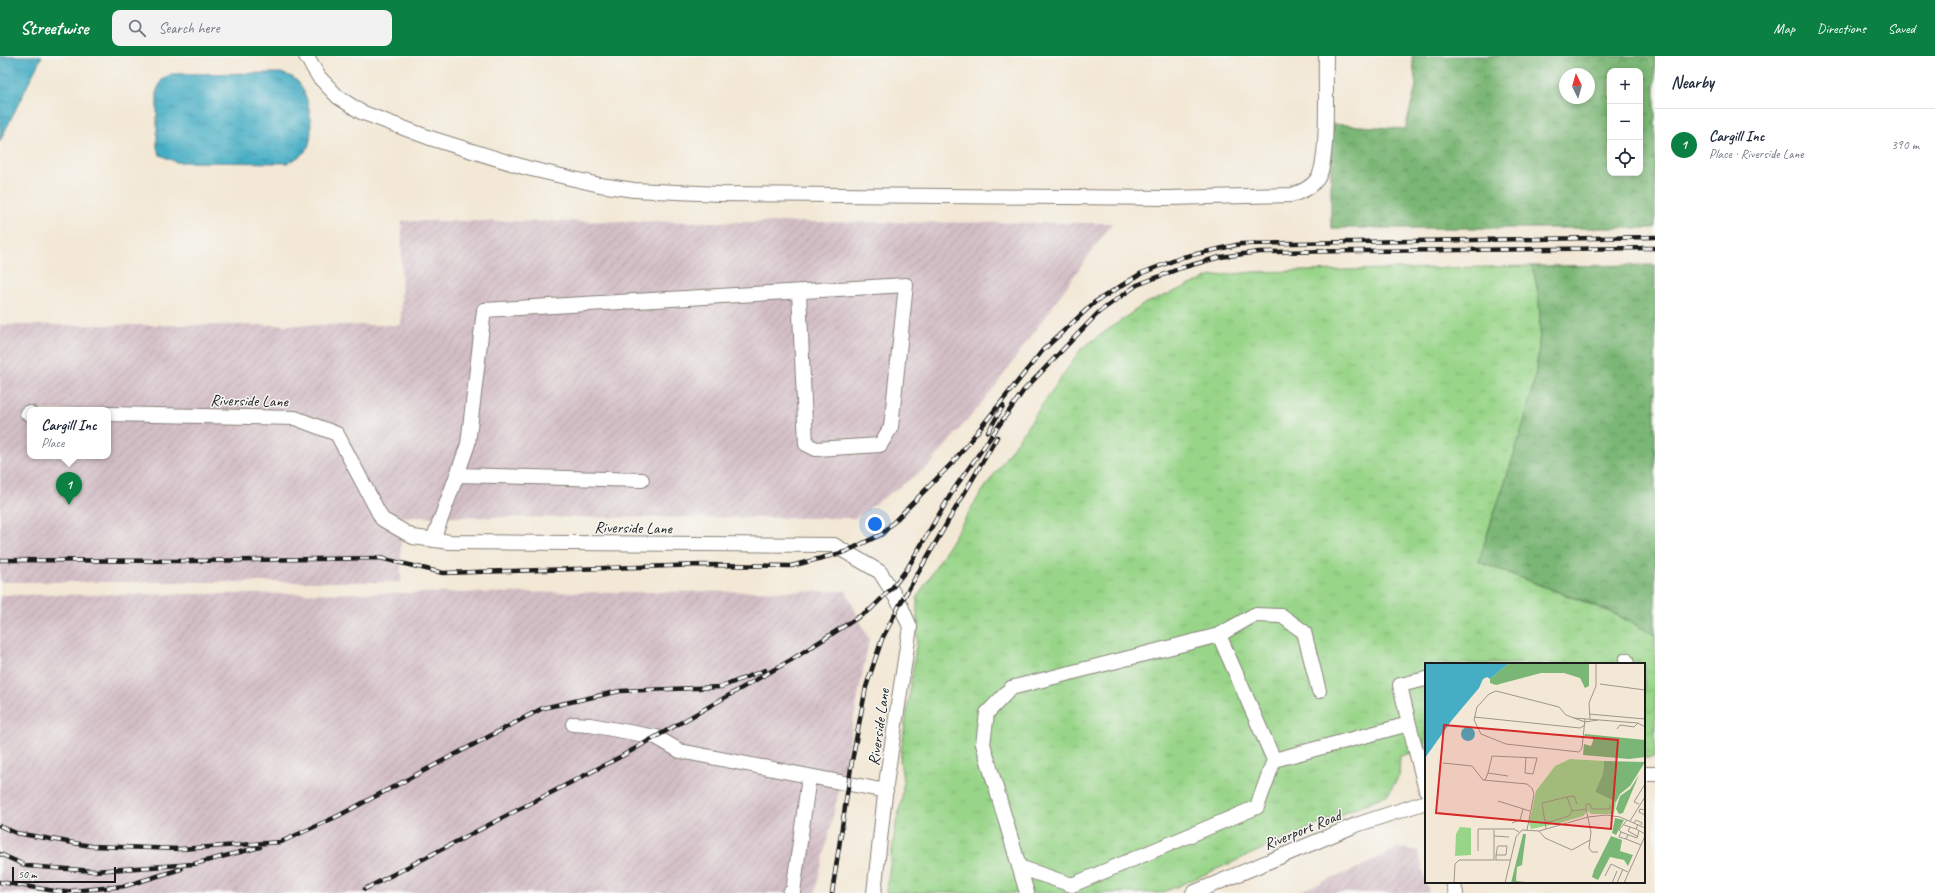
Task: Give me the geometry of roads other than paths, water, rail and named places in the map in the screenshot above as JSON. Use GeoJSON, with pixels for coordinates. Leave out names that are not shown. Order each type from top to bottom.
{"type":"FeatureCollection","features":[{"type":"Feature","properties":{"kind":"street"},"geometry":{"type":"LineString","coordinates":[[306,56],[319,77],[338,97],[361,112],[430,138],[527,168],[600,185],[634,190],[720,194],[1169,198],[1292,195],[1308,188],[1319,176],[1323,162],[1326,56]]}},
{"type":"Feature","properties":{"kind":"street"},"geometry":{"type":"LineString","coordinates":[[433,540],[468,444],[484,310],[906,285],[891,427],[880,445],[816,449],[806,444],[799,292]]}},
{"type":"Feature","properties":{"kind":"street","name":"Riverside Lane"},"geometry":{"type":"LineString","coordinates":[[111,414],[295,418],[337,434],[382,519],[413,537],[450,542],[834,546],[880,572],[900,604],[910,627],[886,791],[874,893]]}},
{"type":"Feature","properties":{"kind":"street"},"geometry":{"type":"LineString","coordinates":[[456,475],[642,480]]}},
{"type":"Feature","properties":{"kind":"street"},"geometry":{"type":"LineString","coordinates":[[1027,893],[983,744],[987,712],[1011,688],[1219,635],[1254,615],[1282,616],[1304,632],[1319,691]]}},
{"type":"Feature","properties":{"kind":"street"},"geometry":{"type":"LineString","coordinates":[[1020,868],[1072,885],[1257,807],[1274,760],[1219,635]]}},
{"type":"Feature","properties":{"kind":"street"},"geometry":{"type":"LineString","coordinates":[[1425,679],[1400,684],[1425,786]]}},
{"type":"Feature","properties":{"kind":"street"},"geometry":{"type":"LineString","coordinates":[[573,724],[590,725],[656,737],[680,751],[886,791]]}},
{"type":"Feature","properties":{"kind":"street"},"geometry":{"type":"LineString","coordinates":[[1274,760],[1409,724]]}},
{"type":"Feature","properties":{"kind":"street"},"geometry":{"type":"LineString","coordinates":[[790,893],[793,892],[809,777]]}},
{"type":"Feature","properties":{"kind":"street","name":"Riverport Road"},"geometry":{"type":"LineString","coordinates":[[1193,893],[1356,825],[1425,802]]}},
{"type":"Feature","properties":{"kind":"street"},"geometry":{"type":"LineString","coordinates":[[1453,883],[1456,893]]}},
{"type":"Feature","properties":{"kind":"water"},"geometry":{"type":"Polygon","coordinates":[[[0,56],[42,56],[0,141],[0,56]]]}},
{"type":"Feature","properties":{"kind":"water"},"geometry":{"type":"Polygon","coordinates":[[[281,73],[294,78],[300,84],[310,112],[310,142],[303,154],[287,163],[176,162],[160,155],[157,148],[157,90],[162,80],[171,74],[281,73]]]}},
{"type":"Feature","properties":{"kind":"railway"},"geometry":{"type":"LineString","coordinates":[[0,560],[190,561],[380,558],[443,573],[703,565],[791,566],[845,552],[882,534],[954,461],[1043,350],[1095,302],[1142,273],[1183,257],[1241,244],[1655,237]]}},
{"type":"Feature","properties":{"kind":"railway"},"geometry":{"type":"LineString","coordinates":[[365,889],[622,756],[791,660],[871,609],[892,588],[907,569],[954,489],[1024,390],[1099,312],[1137,285],[1181,268],[1220,257],[1259,252],[1655,248]]}},
{"type":"Feature","properties":{"kind":"railway"},"geometry":{"type":"LineString","coordinates":[[988,432],[1003,406]]}},
{"type":"Feature","properties":{"kind":"railway"},"geometry":{"type":"LineString","coordinates":[[832,893],[852,761],[866,687],[882,639],[900,604],[997,437]]}},
{"type":"Feature","properties":{"kind":"railway"},"geometry":{"type":"LineString","coordinates":[[0,826],[16,833],[91,846],[180,849],[281,842],[338,816],[543,708],[620,691],[721,687],[765,670]]}},
{"type":"Feature","properties":{"kind":"railway"},"geometry":{"type":"LineString","coordinates":[[0,854],[27,866],[94,871],[194,864],[260,847]]}},
{"type":"Feature","properties":{"kind":"railway"},"geometry":{"type":"LineString","coordinates":[[0,882],[61,892],[125,886],[181,869]]}},
{"type":"Feature","properties":{"kind":"place","name":"Cargill Inc"},"geometry":{"type":"Point","coordinates":[69,505]}}]}
